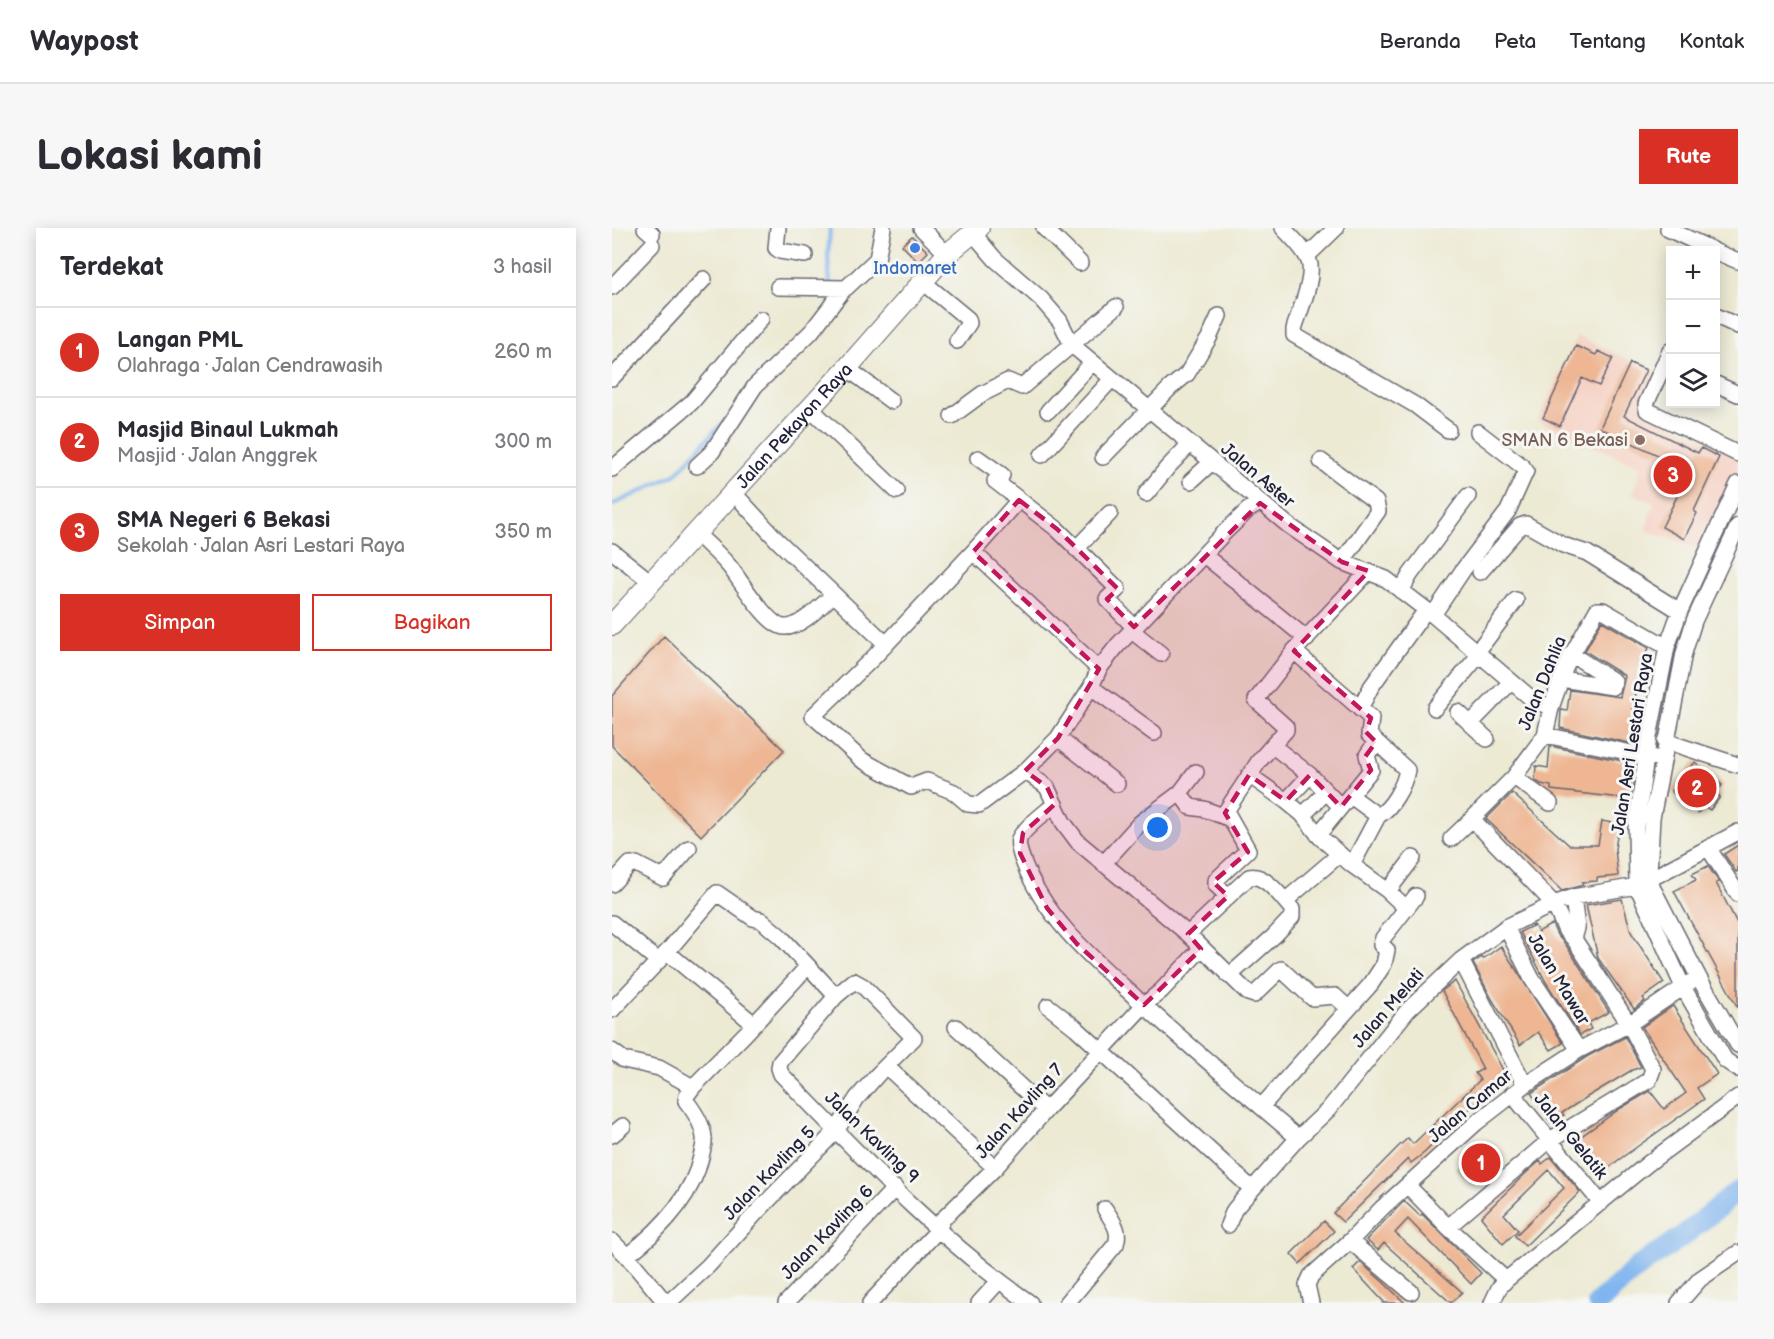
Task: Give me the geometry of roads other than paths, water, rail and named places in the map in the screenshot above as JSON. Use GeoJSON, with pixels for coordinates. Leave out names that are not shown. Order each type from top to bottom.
{"type":"FeatureCollection","features":[{"type":"Feature","properties":{"kind":"main road","name":"Jalan Pekayon Raya"},"geometry":{"type":"LineString","coordinates":[[612,625],[847,368],[922,281],[947,254],[976,230]]}},
{"type":"Feature","properties":{"kind":"street"},"geometry":{"type":"LineString","coordinates":[[778,228],[776,248],[780,251],[805,255]]}},
{"type":"Feature","properties":{"kind":"street"},"geometry":{"type":"LineString","coordinates":[[697,466],[712,452],[755,386],[811,332],[844,289],[877,259],[883,228]]}},
{"type":"Feature","properties":{"kind":"street"},"geometry":{"type":"LineString","coordinates":[[921,228],[947,254]]}},
{"type":"Feature","properties":{"kind":"street"},"geometry":{"type":"LineString","coordinates":[[1044,228],[1080,263]]}},
{"type":"Feature","properties":{"kind":"street"},"geometry":{"type":"LineString","coordinates":[[1283,228],[1307,256],[1310,264],[1310,274],[1294,335],[1415,405],[1448,430]]}},
{"type":"Feature","properties":{"kind":"street"},"geometry":{"type":"LineString","coordinates":[[1307,256],[1336,228]]}},
{"type":"Feature","properties":{"kind":"street"},"geometry":{"type":"LineString","coordinates":[[1668,229],[1704,246]]}},
{"type":"Feature","properties":{"kind":"street","name":"Jalan Aster"},"geometry":{"type":"LineString","coordinates":[[976,230],[995,259],[1041,299],[1060,321],[1072,345],[1260,503],[1305,538],[1342,562],[1386,579],[1532,699],[1551,708]]}},
{"type":"Feature","properties":{"kind":"street"},"geometry":{"type":"LineString","coordinates":[[612,288],[650,236]]}},
{"type":"Feature","properties":{"kind":"street"},"geometry":{"type":"LineString","coordinates":[[1720,254],[1738,261]]}},
{"type":"Feature","properties":{"kind":"street"},"geometry":{"type":"LineString","coordinates":[[612,378],[704,279]]}},
{"type":"Feature","properties":{"kind":"street"},"geometry":{"type":"LineString","coordinates":[[922,281],[968,320],[969,323],[957,341]]}},
{"type":"Feature","properties":{"kind":"street"},"geometry":{"type":"LineString","coordinates":[[778,286],[844,289]]}},
{"type":"Feature","properties":{"kind":"street"},"geometry":{"type":"LineString","coordinates":[[952,416],[982,394],[1008,381],[1022,387],[1116,307]]}},
{"type":"Feature","properties":{"kind":"street"},"geometry":{"type":"LineString","coordinates":[[1103,457],[1187,374],[1209,338],[1219,316]]}},
{"type":"Feature","properties":{"kind":"street"},"geometry":{"type":"LineString","coordinates":[[1720,318],[1738,326]]}},
{"type":"Feature","properties":{"kind":"street"},"geometry":{"type":"LineString","coordinates":[[612,469],[692,402],[761,319]]}},
{"type":"Feature","properties":{"kind":"street"},"geometry":{"type":"LineString","coordinates":[[1048,411],[1092,363]]}},
{"type":"Feature","properties":{"kind":"street"},"geometry":{"type":"LineString","coordinates":[[1666,365],[1646,404],[1647,410],[1738,454]]}},
{"type":"Feature","properties":{"kind":"street"},"geometry":{"type":"LineString","coordinates":[[847,368],[891,401]]}},
{"type":"Feature","properties":{"kind":"street"},"geometry":{"type":"LineString","coordinates":[[1042,455],[1112,379]]}},
{"type":"Feature","properties":{"kind":"street"},"geometry":{"type":"LineString","coordinates":[[1720,386],[1738,394]]}},
{"type":"Feature","properties":{"kind":"street"},"geometry":{"type":"LineString","coordinates":[[810,408],[897,491]]}},
{"type":"Feature","properties":{"kind":"street"},"geometry":{"type":"LineString","coordinates":[[1360,709],[1371,687],[1508,511],[1526,471],[1478,432]]}},
{"type":"Feature","properties":{"kind":"street"},"geometry":{"type":"LineString","coordinates":[[1146,494],[1190,444]]}},
{"type":"Feature","properties":{"kind":"street"},"geometry":{"type":"LineString","coordinates":[[978,458],[1002,475],[995,481],[1058,529],[1118,589],[1107,599],[1133,629],[1161,654]]}},
{"type":"Feature","properties":{"kind":"street"},"geometry":{"type":"LineString","coordinates":[[1321,461],[1376,502],[1378,511],[1342,562]]}},
{"type":"Feature","properties":{"kind":"street"},"geometry":{"type":"LineString","coordinates":[[1191,481],[1212,462]]}},
{"type":"Feature","properties":{"kind":"street","name":"Jalan Asri Lestari Raya"},"geometry":{"type":"LineString","coordinates":[[1738,484],[1680,611],[1667,647],[1656,698],[1654,758],[1636,827],[1643,883],[1683,987],[1725,1060],[1738,1069]]}},
{"type":"Feature","properties":{"kind":"street"},"geometry":{"type":"LineString","coordinates":[[733,492],[778,541],[886,644]]}},
{"type":"Feature","properties":{"kind":"street"},"geometry":{"type":"LineString","coordinates":[[1401,591],[1423,556],[1468,496]]}},
{"type":"Feature","properties":{"kind":"street"},"geometry":{"type":"LineString","coordinates":[[1019,500],[886,644],[813,716],[862,760],[911,787],[927,781],[954,792],[968,804],[979,805],[1025,771],[1058,738],[1091,687],[1099,669],[1133,629],[1248,510],[1260,503]]}},
{"type":"Feature","properties":{"kind":"street"},"geometry":{"type":"LineString","coordinates":[[1076,549],[1110,513]]}},
{"type":"Feature","properties":{"kind":"street"},"geometry":{"type":"LineString","coordinates":[[1480,572],[1520,526],[1526,524],[1563,545],[1587,553],[1680,611]]}},
{"type":"Feature","properties":{"kind":"street"},"geometry":{"type":"LineString","coordinates":[[1718,526],[1736,530]]}},
{"type":"Feature","properties":{"kind":"street","name":"Jalan Asri Lestari Raya"},"geometry":{"type":"LineString","coordinates":[[1654,758],[1665,741],[1684,653],[1694,622],[1736,530]]}},
{"type":"Feature","properties":{"kind":"street"},"geometry":{"type":"LineString","coordinates":[[696,533],[728,564],[760,608],[780,626],[791,627],[804,620],[833,595]]}},
{"type":"Feature","properties":{"kind":"street"},"geometry":{"type":"LineString","coordinates":[[612,550],[651,582]]}},
{"type":"Feature","properties":{"kind":"street"},"geometry":{"type":"LineString","coordinates":[[973,552],[1099,669]]}},
{"type":"Feature","properties":{"kind":"street"},"geometry":{"type":"LineString","coordinates":[[1204,555],[1307,639]]}},
{"type":"Feature","properties":{"kind":"street"},"geometry":{"type":"LineString","coordinates":[[1228,896],[1216,885],[1216,880],[1248,850],[1226,811],[1259,761],[1286,727],[1256,700],[1294,651],[1369,571]]}},
{"type":"Feature","properties":{"kind":"street"},"geometry":{"type":"LineString","coordinates":[[1435,708],[1478,654],[1516,600]]}},
{"type":"Feature","properties":{"kind":"street","name":"Jalan Dahlia"},"geometry":{"type":"LineString","coordinates":[[1452,839],[1514,777],[1545,735],[1561,679],[1572,654],[1599,609],[1667,647]]}},
{"type":"Feature","properties":{"kind":"street"},"geometry":{"type":"LineString","coordinates":[[1294,651],[1371,718],[1369,735],[1407,770],[1386,812],[1378,816],[1352,865]]}},
{"type":"Feature","properties":{"kind":"street"},"geometry":{"type":"LineString","coordinates":[[1561,679],[1613,687],[1614,681],[1572,654]]}},
{"type":"Feature","properties":{"kind":"street"},"geometry":{"type":"LineString","coordinates":[[1470,724],[1511,682]]}},
{"type":"Feature","properties":{"kind":"street"},"geometry":{"type":"LineString","coordinates":[[1091,687],[1154,733]]}},
{"type":"Feature","properties":{"kind":"street"},"geometry":{"type":"LineString","coordinates":[[1656,698],[1673,701]]}},
{"type":"Feature","properties":{"kind":"street"},"geometry":{"type":"LineString","coordinates":[[1458,712],[1487,739]]}},
{"type":"Feature","properties":{"kind":"street"},"geometry":{"type":"LineString","coordinates":[[1545,735],[1654,758]]}},
{"type":"Feature","properties":{"kind":"street"},"geometry":{"type":"LineString","coordinates":[[1058,738],[1117,784]]}},
{"type":"Feature","properties":{"kind":"street"},"geometry":{"type":"LineString","coordinates":[[1665,741],[1738,765]]}},
{"type":"Feature","properties":{"kind":"street"},"geometry":{"type":"LineString","coordinates":[[1318,835],[1371,770],[1367,755],[1376,742]]}},
{"type":"Feature","properties":{"kind":"street"},"geometry":{"type":"LineString","coordinates":[[1273,746],[1310,775],[1326,792],[1378,816]]}},
{"type":"Feature","properties":{"kind":"street"},"geometry":{"type":"LineString","coordinates":[[1025,771],[1047,787],[1063,822],[1078,842],[1188,934],[1248,993],[1254,995],[1281,969],[1312,998],[1335,996],[1348,1008]]}},
{"type":"Feature","properties":{"kind":"street"},"geometry":{"type":"LineString","coordinates":[[1103,864],[1140,823],[1180,793],[1196,772]]}},
{"type":"Feature","properties":{"kind":"street"},"geometry":{"type":"LineString","coordinates":[[1249,775],[1303,815],[1318,835],[1406,908]]}},
{"type":"Feature","properties":{"kind":"street"},"geometry":{"type":"LineString","coordinates":[[1286,801],[1310,775]]}},
{"type":"Feature","properties":{"kind":"street"},"geometry":{"type":"LineString","coordinates":[[1514,777],[1550,803]]}},
{"type":"Feature","properties":{"kind":"street"},"geometry":{"type":"LineString","coordinates":[[1303,815],[1326,792]]}},
{"type":"Feature","properties":{"kind":"street"},"geometry":{"type":"LineString","coordinates":[[1180,793],[1190,807],[1204,809],[1228,818]]}},
{"type":"Feature","properties":{"kind":"street"},"geometry":{"type":"LineString","coordinates":[[1055,804],[1019,839],[1020,853],[1028,874],[1047,908],[1077,944],[1298,1138]]}},
{"type":"Feature","properties":{"kind":"street"},"geometry":{"type":"LineString","coordinates":[[1448,1227],[1550,1140],[1649,1080],[1653,1069],[1629,1024],[1574,939],[1566,931],[1554,904],[1472,819]]}},
{"type":"Feature","properties":{"kind":"street","name":"Jalan Melati"},"geometry":{"type":"LineString","coordinates":[[1228,1226],[1234,1210],[1298,1138],[1328,1110],[1408,1010],[1461,960],[1506,927],[1554,904],[1573,897],[1643,883],[1738,832]]}},
{"type":"Feature","properties":{"kind":"street"},"geometry":{"type":"LineString","coordinates":[[612,884],[630,864],[636,864],[663,878],[689,848]]}},
{"type":"Feature","properties":{"kind":"street"},"geometry":{"type":"LineString","coordinates":[[1710,849],[1738,894]]}},
{"type":"Feature","properties":{"kind":"street"},"geometry":{"type":"LineString","coordinates":[[1285,901],[1340,854]]}},
{"type":"Feature","properties":{"kind":"street"},"geometry":{"type":"LineString","coordinates":[[1388,891],[1413,858]]}},
{"type":"Feature","properties":{"kind":"street"},"geometry":{"type":"LineString","coordinates":[[1188,934],[1249,877],[1260,877],[1285,901],[1292,909],[1292,917],[1229,976]]}},
{"type":"Feature","properties":{"kind":"street","name":"Jalan Asri Lestari Raya"},"geometry":{"type":"LineString","coordinates":[[1643,883],[1738,1046]]}},
{"type":"Feature","properties":{"kind":"street"},"geometry":{"type":"LineString","coordinates":[[612,1010],[717,893],[753,918],[761,920],[781,937],[836,996]]}},
{"type":"Feature","properties":{"kind":"street"},"geometry":{"type":"LineString","coordinates":[[1261,1107],[1371,984],[1384,964],[1387,950],[1381,945],[1383,938],[1416,896]]}},
{"type":"Feature","properties":{"kind":"street"},"geometry":{"type":"LineString","coordinates":[[1573,897],[1578,928],[1574,939]]}},
{"type":"Feature","properties":{"kind":"street"},"geometry":{"type":"LineString","coordinates":[[612,923],[662,956],[754,1024]]}},
{"type":"Feature","properties":{"kind":"street","name":"Jalan Mawar"},"geometry":{"type":"LineString","coordinates":[[1506,927],[1532,979],[1579,1050]]}},
{"type":"Feature","properties":{"kind":"street","name":"Jalan Kavling 7"},"geometry":{"type":"LineString","coordinates":[[870,1303],[939,1229],[942,1221],[995,1168],[1144,1005],[1161,992],[1202,949]]}},
{"type":"Feature","properties":{"kind":"street"},"geometry":{"type":"LineString","coordinates":[[1461,960],[1525,1085]]}},
{"type":"Feature","properties":{"kind":"street"},"geometry":{"type":"LineString","coordinates":[[627,1256],[646,1242],[683,1199],[698,1168],[704,1137],[694,1111],[686,1101],[687,1095],[808,966]]}},
{"type":"Feature","properties":{"kind":"street","name":"Jalan Camar"},"geometry":{"type":"LineString","coordinates":[[1312,1303],[1307,1286],[1311,1276],[1382,1208],[1476,1124],[1525,1085],[1579,1050],[1629,1024],[1699,978]]}},
{"type":"Feature","properties":{"kind":"street","name":"Jalan Kavling 9"},"geometry":{"type":"LineString","coordinates":[[914,1038],[860,983],[852,981],[836,996],[780,1062],[779,1068],[781,1074],[836,1131],[895,1188],[999,1281],[1030,1303]]}},
{"type":"Feature","properties":{"kind":"street"},"geometry":{"type":"LineString","coordinates":[[1048,1006],[1102,1051],[1252,1189]]}},
{"type":"Feature","properties":{"kind":"street"},"geometry":{"type":"LineString","coordinates":[[956,1027],[1046,1110]]}},
{"type":"Feature","properties":{"kind":"street","name":"Jalan Kavling 5"},"geometry":{"type":"LineString","coordinates":[[667,1303],[708,1266],[836,1131],[857,1098],[914,1038]]}},
{"type":"Feature","properties":{"kind":"street"},"geometry":{"type":"LineString","coordinates":[[612,1051],[624,1060],[659,1068],[693,1087]]}},
{"type":"Feature","properties":{"kind":"street"},"geometry":{"type":"LineString","coordinates":[[886,1066],[995,1168]]}},
{"type":"Feature","properties":{"kind":"street","name":"Jalan Gelatik"},"geometry":{"type":"LineString","coordinates":[[1512,1095],[1600,1203]]}},
{"type":"Feature","properties":{"kind":"street"},"geometry":{"type":"LineString","coordinates":[[1480,1303],[1650,1162],[1737,1096]]}},
{"type":"Feature","properties":{"kind":"street"},"geometry":{"type":"LineString","coordinates":[[1408,1186],[1502,1284]]}},
{"type":"Feature","properties":{"kind":"street","name":"Jalan Kavling 6"},"geometry":{"type":"LineString","coordinates":[[786,1303],[895,1188]]}},
{"type":"Feature","properties":{"kind":"street"},"geometry":{"type":"LineString","coordinates":[[1067,1303],[1116,1244],[1119,1237],[1105,1209]]}},
{"type":"Feature","properties":{"kind":"street"},"geometry":{"type":"LineString","coordinates":[[1350,1241],[1411,1292]]}},
{"type":"Feature","properties":{"kind":"street"},"geometry":{"type":"LineString","coordinates":[[613,1244],[627,1256],[667,1303]]}},
{"type":"Feature","properties":{"kind":"street"},"geometry":{"type":"LineString","coordinates":[[1678,1303],[1700,1279],[1738,1252]]}},
{"type":"Feature","properties":{"kind":"street"},"geometry":{"type":"LineString","coordinates":[[979,1303],[999,1281]]}},
{"type":"Feature","properties":{"kind":"street"},"geometry":{"type":"LineString","coordinates":[[1492,1303],[1502,1284]]}},
{"type":"Feature","properties":{"kind":"waterway"},"geometry":{"type":"LineString","coordinates":[[830,228],[828,258],[830,284]]}},
{"type":"Feature","properties":{"kind":"waterway"},"geometry":{"type":"LineString","coordinates":[[612,505],[675,475],[722,423]]}},
{"type":"Feature","properties":{"kind":"waterway"},"geometry":{"type":"LineString","coordinates":[[1598,1303],[1638,1267],[1683,1236],[1738,1191]]}},
{"type":"Feature","properties":{"kind":"place","name":"Indomaret"},"geometry":{"type":"Point","coordinates":[915,248]}},
{"type":"Feature","properties":{"kind":"place","name":"SMAN 6 Bekasi"},"geometry":{"type":"Point","coordinates":[1640,440]}},
{"type":"Feature","properties":{"kind":"place","name":"SMA Negeri 6 Bekasi"},"geometry":{"type":"Point","coordinates":[1673,475]}},
{"type":"Feature","properties":{"kind":"place","name":"Masjid Binaul Lukmah"},"geometry":{"type":"Point","coordinates":[1697,788]}},
{"type":"Feature","properties":{"kind":"place","name":"Langan PML"},"geometry":{"type":"Point","coordinates":[1481,1163]}}]}
